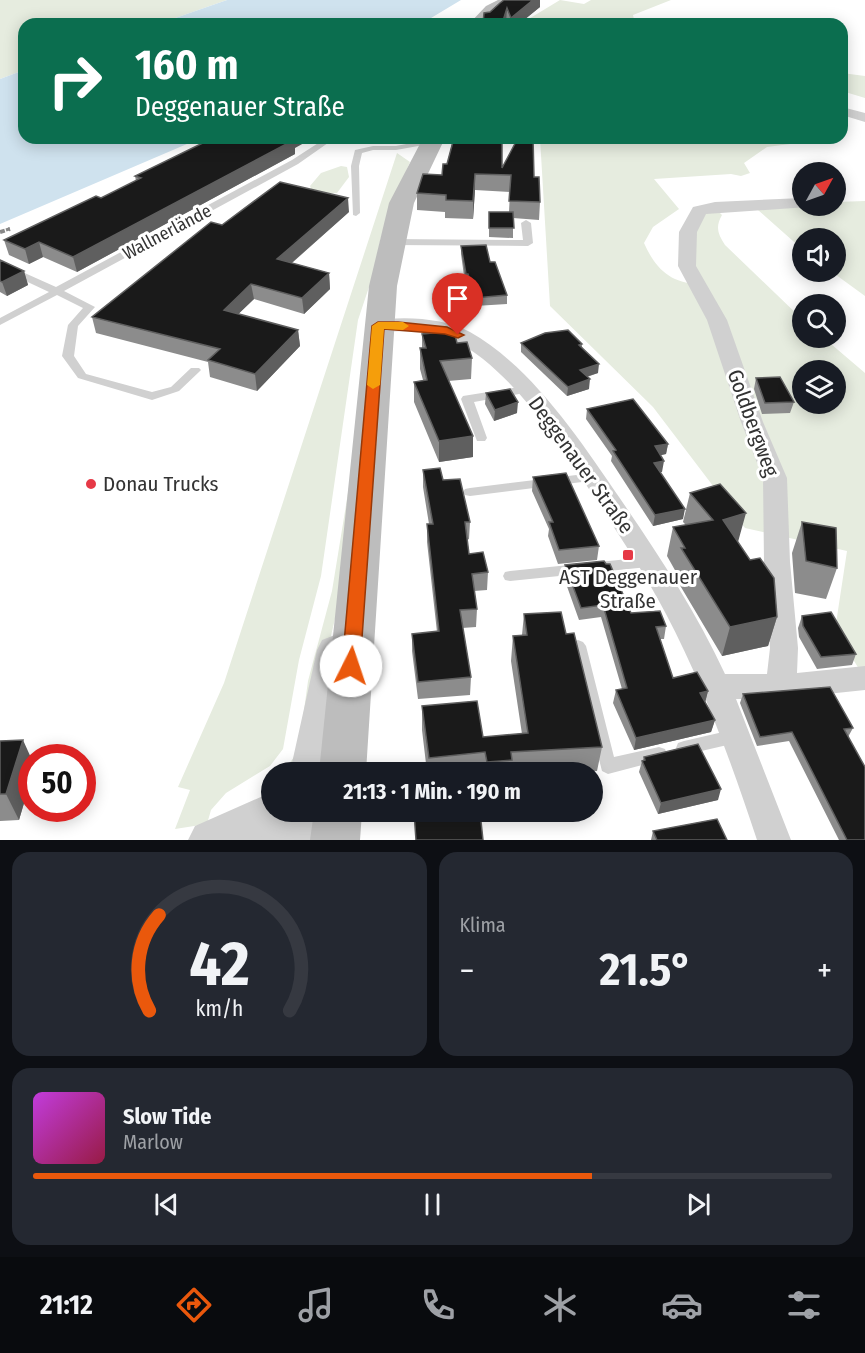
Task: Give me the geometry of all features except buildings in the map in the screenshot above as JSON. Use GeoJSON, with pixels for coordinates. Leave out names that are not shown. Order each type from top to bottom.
{"type":"FeatureCollection","features":[{"type":"Feature","properties":{"kind":"main road"},"geometry":{"type":"LineString","coordinates":[[486,18],[492,10],[510,0]]}},
{"type":"Feature","properties":{"kind":"main road"},"geometry":{"type":"LineString","coordinates":[[343,762],[378,326],[392,242],[414,159],[429,144]]}},
{"type":"Feature","properties":{"kind":"street"},"geometry":{"type":"LineString","coordinates":[[848,113],[865,118]]}},
{"type":"Feature","properties":{"kind":"street","name":"Goldbergweg"},"geometry":{"type":"LineString","coordinates":[[779,687],[784,648],[777,562],[775,478],[752,422],[717,320],[687,266],[688,232],[699,211],[715,207],[792,203]]}},
{"type":"Feature","properties":{"kind":"street","name":"Deggenauer Straße"},"geometry":{"type":"LineString","coordinates":[[378,326],[398,325],[447,331],[462,336],[526,390],[575,451],[680,614],[736,736],[774,840]]}},
{"type":"Feature","properties":{"kind":"street"},"geometry":{"type":"LineString","coordinates":[[312,762],[333,652],[354,627]]}},
{"type":"Feature","properties":{"kind":"street"},"geometry":{"type":"LineString","coordinates":[[714,686],[779,687],[865,678]]}},
{"type":"Feature","properties":{"kind":"street"},"geometry":{"type":"LineString","coordinates":[[209,840],[261,816]]}},
{"type":"Feature","properties":{"kind":"street"},"geometry":{"type":"LineString","coordinates":[[209,840],[279,826],[336,826]]}},
{"type":"Feature","properties":{"kind":"lane","name":"Wallnerlände"},"geometry":{"type":"LineString","coordinates":[[0,322],[295,162],[322,144]]}},
{"type":"Feature","properties":{"kind":"lane"},"geometry":{"type":"LineString","coordinates":[[356,213],[355,166],[358,152],[413,144]]}},
{"type":"Feature","properties":{"kind":"lane"},"geometry":{"type":"LineString","coordinates":[[393,148],[414,159]]}},
{"type":"Feature","properties":{"kind":"lane"},"geometry":{"type":"LineString","coordinates":[[392,242],[528,243],[526,223]]}},
{"type":"Feature","properties":{"kind":"lane"},"geometry":{"type":"LineString","coordinates":[[0,265],[90,307],[73,325],[68,356],[82,376],[152,396],[175,389],[195,370]]}},
{"type":"Feature","properties":{"kind":"lane"},"geometry":{"type":"LineString","coordinates":[[481,438],[467,399],[526,390]]}},
{"type":"Feature","properties":{"kind":"lane"},"geometry":{"type":"LineString","coordinates":[[470,492],[593,477]]}},
{"type":"Feature","properties":{"kind":"lane","name":"Deggenauer Straße"},"geometry":{"type":"LineString","coordinates":[[510,576],[648,562]]}},
{"type":"Feature","properties":{"kind":"lane"},"geometry":{"type":"LineString","coordinates":[[578,646],[608,766],[736,736]]}},
{"type":"Feature","properties":{"kind":"shaded area"},"geometry":{"type":"Polygon","coordinates":[[[0,0],[227,0],[175,18],[18,18],[18,72],[0,79],[0,0]]]}},
{"type":"Feature","properties":{"kind":"shaded area"},"geometry":{"type":"Polygon","coordinates":[[[560,0],[584,4],[591,0],[671,0],[633,15],[634,18],[530,18],[560,0]]]}},
{"type":"Feature","properties":{"kind":"shaded area"},"geometry":{"type":"Polygon","coordinates":[[[848,74],[865,76],[865,98],[848,93],[848,74]]]}},
{"type":"Feature","properties":{"kind":"shaded area"},"geometry":{"type":"Polygon","coordinates":[[[540,144],[790,144],[767,147],[744,163],[750,173],[741,176],[731,174],[654,179],[679,209],[653,227],[644,243],[653,260],[665,272],[679,281],[698,284],[689,266],[699,211],[715,208],[722,215],[718,230],[725,245],[792,309],[792,348],[836,348],[865,373],[865,668],[859,669],[835,630],[847,551],[745,528],[653,407],[550,306],[540,144]]]}},
{"type":"Feature","properties":{"kind":"shaded area"},"geometry":{"type":"Polygon","coordinates":[[[397,153],[410,162],[381,237],[373,275],[358,320],[321,576],[299,660],[283,749],[273,762],[261,762],[261,772],[226,793],[211,810],[207,824],[175,829],[190,790],[178,787],[224,683],[397,153]]]}},
{"type":"Feature","properties":{"kind":"shaded area"},"geometry":{"type":"Polygon","coordinates":[[[341,166],[347,167],[349,177],[337,193],[322,194],[312,191],[310,186],[321,173],[341,166]]]}},
{"type":"Feature","properties":{"kind":"shaded area"},"geometry":{"type":"Polygon","coordinates":[[[865,201],[865,296],[846,282],[846,228],[792,228],[792,240],[758,210],[792,204],[792,216],[846,216],[846,202],[865,201]]]}},
{"type":"Feature","properties":{"kind":"shaded area"},"geometry":{"type":"Polygon","coordinates":[[[353,462],[339,602],[320,682],[308,755],[303,762],[290,762],[296,754],[300,739],[308,681],[332,591],[353,462]]]}},
{"type":"Feature","properties":{"kind":"water"},"geometry":{"type":"Polygon","coordinates":[[[227,0],[461,0],[431,18],[175,18],[227,0]]]}},
{"type":"Feature","properties":{"kind":"water"},"geometry":{"type":"Polygon","coordinates":[[[18,72],[18,144],[187,144],[0,224],[0,79],[18,72]]]}},
{"type":"Feature","properties":{"kind":"railway"},"geometry":{"type":"LineString","coordinates":[[6,230],[12,228]]}},
{"type":"Feature","properties":{"kind":"railway"},"geometry":{"type":"LineString","coordinates":[[0,232],[10,229]]}},
{"type":"Feature","properties":{"kind":"slow traffic"},"geometry":{"type":"LineString","coordinates":[[373,385],[378,326],[403,326]]}},
{"type":"Feature","properties":{"kind":"place","name":"Donau Trucks"},"geometry":{"type":"Point","coordinates":[91,484]}},
{"type":"Feature","properties":{"kind":"place","name":"AST Deggenauer Straße"},"geometry":{"type":"Point","coordinates":[628,555]}},
{"type":"Feature","properties":{"kind":"route"},"geometry":{"type":"LineString","coordinates":[[351,666],[378,326],[398,325],[447,331],[458,335]]}}]}
